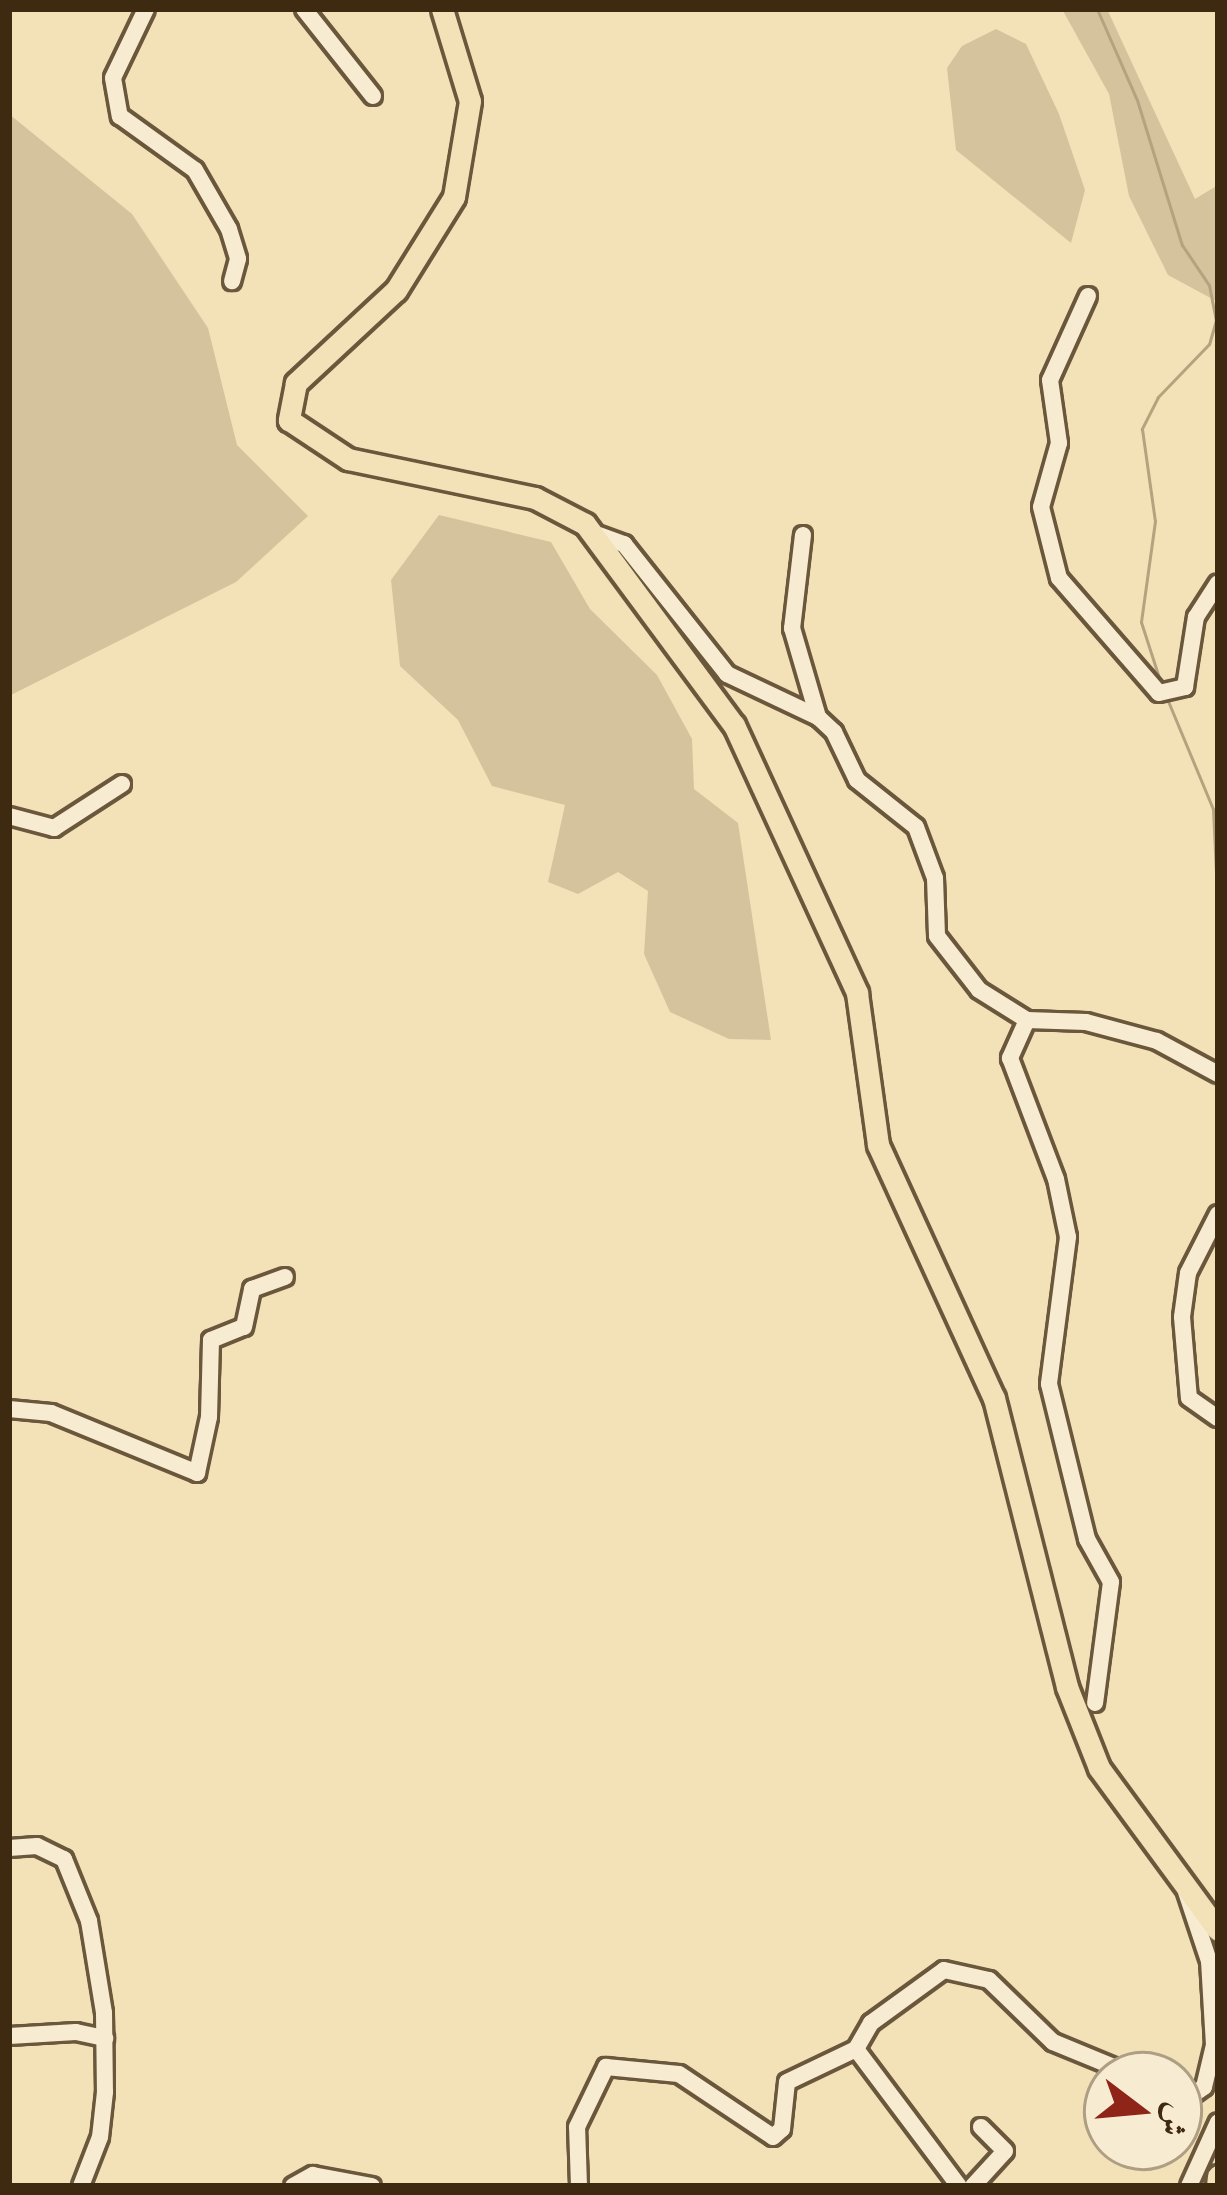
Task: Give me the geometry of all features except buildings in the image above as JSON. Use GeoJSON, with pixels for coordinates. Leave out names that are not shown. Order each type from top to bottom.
{"type":"FeatureCollection","features":[{"type":"Feature","properties":{"kind":"main road"},"geometry":{"type":"LineString","coordinates":[[442,9],[470,101],[454,196],[396,290],[296,383],[289,420],[348,459],[535,498],[599,535],[734,725],[798,854],[857,993],[878,1144],[994,1398],[1066,1688],[1099,1768],[1184,1877],[1218,1930]]}},
{"type":"Feature","properties":{"kind":"main road"},"geometry":{"type":"LineString","coordinates":[[1217,2186],[1218,2176]]}},
{"type":"Feature","properties":{"kind":"street"},"geometry":{"type":"LineString","coordinates":[[146,9],[116,65],[120,116],[195,170],[229,229],[238,259],[232,281]]}},
{"type":"Feature","properties":{"kind":"street"},"geometry":{"type":"LineString","coordinates":[[304,9],[373,96]]}},
{"type":"Feature","properties":{"kind":"street"},"geometry":{"type":"LineString","coordinates":[[1088,296],[1049,380],[1059,443],[1041,507],[1047,550],[1059,578],[1159,693],[1185,687],[1196,617],[1218,583]]}},
{"type":"Feature","properties":{"kind":"street"},"geometry":{"type":"LineString","coordinates":[[599,535],[624,544],[727,674],[818,717],[835,732],[857,780],[916,827],[935,878],[938,936],[947,958],[1027,1020],[1086,1022],[1157,1041],[1218,1074]]}},
{"type":"Feature","properties":{"kind":"street"},"geometry":{"type":"LineString","coordinates":[[803,535],[792,628],[818,717]]}},
{"type":"Feature","properties":{"kind":"street"},"geometry":{"type":"LineString","coordinates":[[9,815],[54,828],[122,784]]}},
{"type":"Feature","properties":{"kind":"street"},"geometry":{"type":"LineString","coordinates":[[1027,1020],[1010,1058],[1057,1179],[1068,1237],[1051,1396],[1087,1539],[1112,1582],[1095,1702]]}},
{"type":"Feature","properties":{"kind":"street"},"geometry":{"type":"LineString","coordinates":[[1218,1214],[1188,1273],[1182,1317],[1189,1398],[1218,1418]]}},
{"type":"Feature","properties":{"kind":"street"},"geometry":{"type":"LineString","coordinates":[[9,1409],[51,1413],[197,1472],[209,1417],[211,1340],[244,1327],[252,1289],[285,1277]]}},
{"type":"Feature","properties":{"kind":"street"},"geometry":{"type":"LineString","coordinates":[[9,1848],[49,1849],[72,1870],[95,1951],[105,2038],[102,2125],[81,2186]]}},
{"type":"Feature","properties":{"kind":"street"},"geometry":{"type":"LineString","coordinates":[[1184,1877],[1213,1983],[1214,2045],[1203,2088]]}},
{"type":"Feature","properties":{"kind":"street"},"geometry":{"type":"LineString","coordinates":[[579,2186],[577,2127],[606,2067],[680,2074],[773,2137],[782,2128],[788,2082],[856,2049],[871,2023],[953,1970],[1002,1988],[1053,2042],[1083,2054]]}},
{"type":"Feature","properties":{"kind":"street"},"geometry":{"type":"LineString","coordinates":[[9,2036],[76,2032],[105,2038]]}},
{"type":"Feature","properties":{"kind":"street"},"geometry":{"type":"LineString","coordinates":[[856,2049],[959,2186]]}},
{"type":"Feature","properties":{"kind":"street"},"geometry":{"type":"LineString","coordinates":[[1189,2186],[1218,2122]]}},
{"type":"Feature","properties":{"kind":"street"},"geometry":{"type":"LineString","coordinates":[[973,2186],[1005,2151],[981,2127]]}},
{"type":"Feature","properties":{"kind":"street"},"geometry":{"type":"LineString","coordinates":[[293,2186],[313,2175],[372,2186]]}},
{"type":"Feature","properties":{"kind":"shaded area"},"geometry":{"type":"Polygon","coordinates":[[[1062,9],[1107,9],[1195,199],[1218,185],[1218,302],[1168,275],[1129,196],[1109,94],[1062,9]]]}},
{"type":"Feature","properties":{"kind":"shaded area"},"geometry":{"type":"Polygon","coordinates":[[[996,29],[1026,44],[1059,114],[1085,190],[1071,243],[956,150],[947,68],[962,46],[996,29]]]}},
{"type":"Feature","properties":{"kind":"shaded area"},"geometry":{"type":"Polygon","coordinates":[[[9,114],[132,214],[208,328],[237,445],[308,516],[236,582],[9,696],[9,114]]]}},
{"type":"Feature","properties":{"kind":"shaded area"},"geometry":{"type":"Polygon","coordinates":[[[439,515],[551,542],[590,609],[657,675],[692,739],[694,789],[738,823],[771,1040],[729,1039],[670,1012],[644,954],[648,891],[618,872],[578,894],[548,882],[565,805],[492,786],[458,720],[400,666],[391,580],[439,515]]]}},
{"type":"Feature","properties":{"kind":"waterway"},"geometry":{"type":"LineString","coordinates":[[1097,9],[1137,100],[1182,245],[1209,285],[1216,320],[1209,344],[1158,397],[1142,429],[1155,521],[1141,622],[1160,681]]}},
{"type":"Feature","properties":{"kind":"waterway"},"geometry":{"type":"LineString","coordinates":[[1168,701],[1213,809],[1218,917]]}}]}
